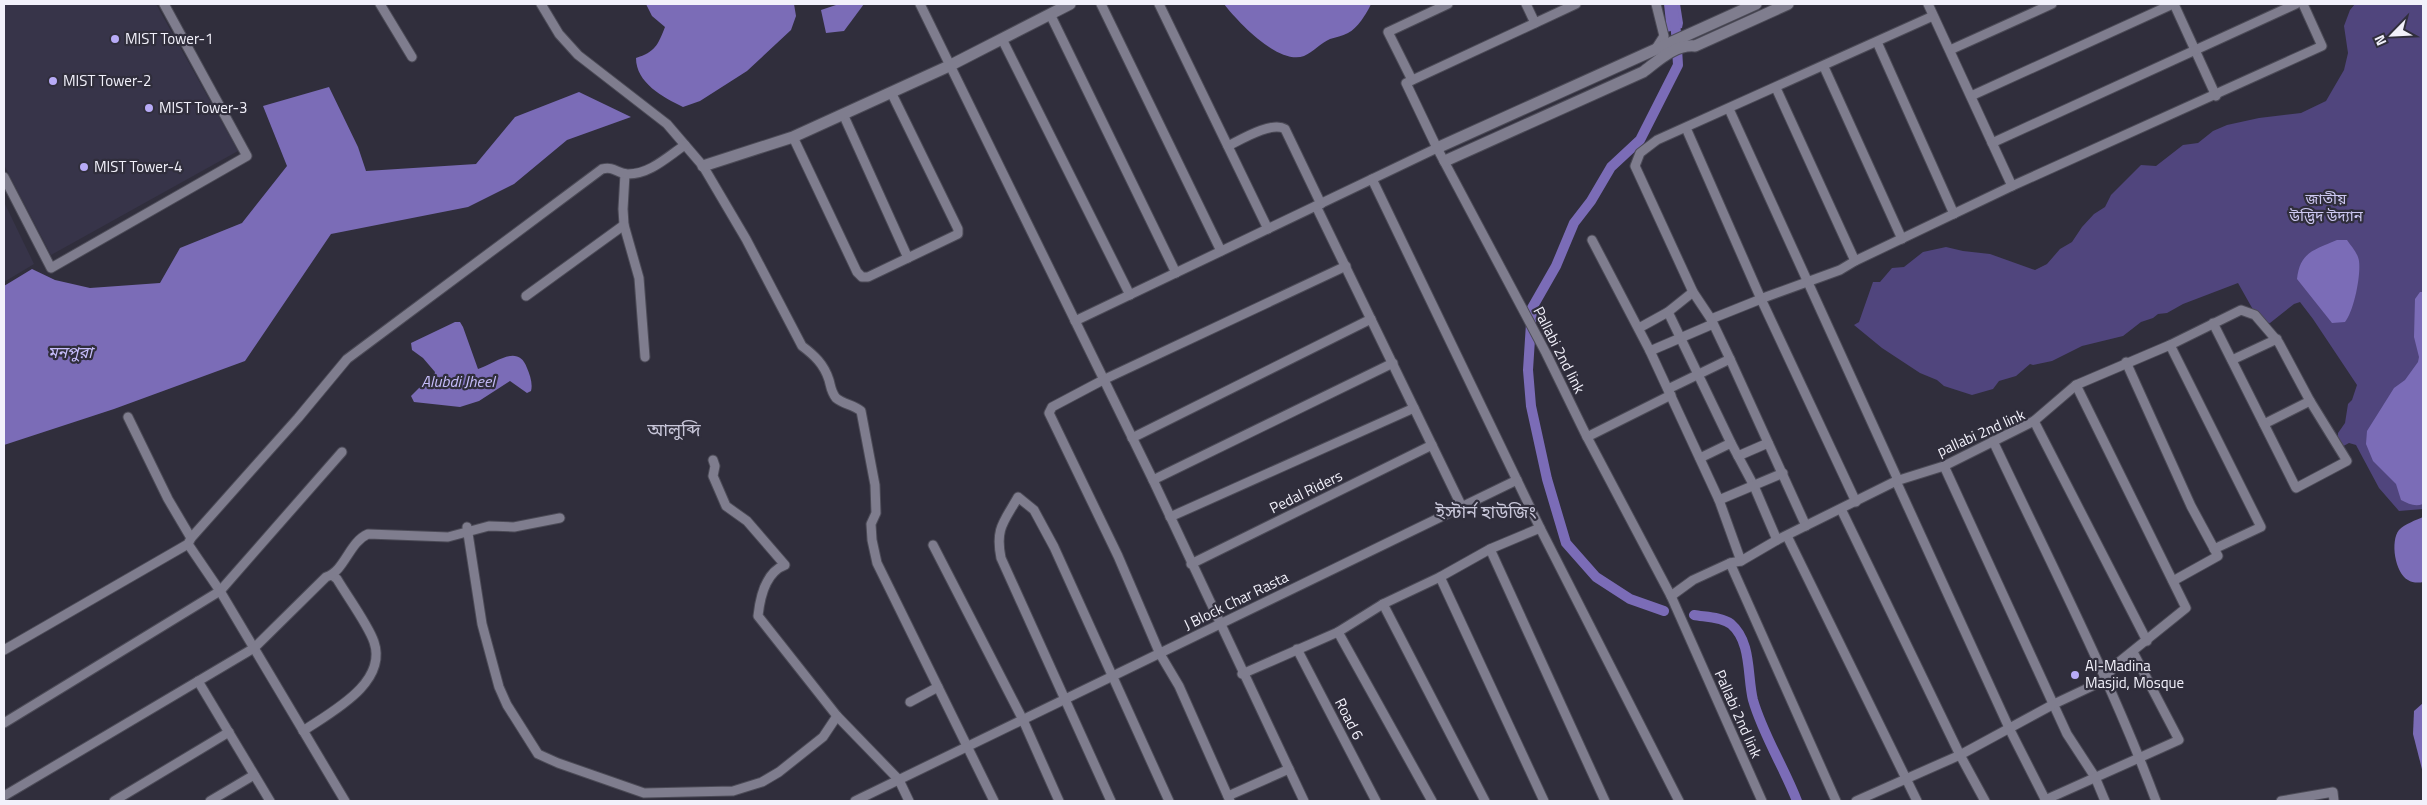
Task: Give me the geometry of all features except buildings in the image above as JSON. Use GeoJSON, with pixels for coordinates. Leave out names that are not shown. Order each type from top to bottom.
{"type":"FeatureCollection","features":[{"type":"Feature","properties":{"kind":"street"},"geometry":{"type":"LineString","coordinates":[[4,177],[51,268],[247,156],[164,4]]}},
{"type":"Feature","properties":{"kind":"street"},"geometry":{"type":"LineString","coordinates":[[380,4],[412,57]]}},
{"type":"Feature","properties":{"kind":"street"},"geometry":{"type":"LineString","coordinates":[[541,4],[559,34],[578,55],[667,124],[703,166],[746,239],[802,346],[817,356],[829,379],[831,390],[837,399],[854,405],[861,411],[875,484],[876,514],[871,524],[877,563],[994,801]]}},
{"type":"Feature","properties":{"kind":"street"},"geometry":{"type":"LineString","coordinates":[[920,4],[1153,480],[1242,674],[1304,801]]}},
{"type":"Feature","properties":{"kind":"street"},"geometry":{"type":"LineString","coordinates":[[703,166],[793,137],[949,66],[1070,4]]}},
{"type":"Feature","properties":{"kind":"street"},"geometry":{"type":"LineString","coordinates":[[1101,4],[1221,251]]}},
{"type":"Feature","properties":{"kind":"street"},"geometry":{"type":"LineString","coordinates":[[1159,4],[1268,229]]}},
{"type":"Feature","properties":{"kind":"street"},"geometry":{"type":"LineString","coordinates":[[1448,4],[1388,32],[1412,80],[1576,4]]}},
{"type":"Feature","properties":{"kind":"street"},"geometry":{"type":"LineString","coordinates":[[1526,4],[1535,23]]}},
{"type":"Feature","properties":{"kind":"street"},"geometry":{"type":"LineString","coordinates":[[1445,161],[1643,72],[1659,51],[1664,36],[1656,4]]}},
{"type":"Feature","properties":{"kind":"street"},"geometry":{"type":"LineString","coordinates":[[1688,41],[1756,4]]}},
{"type":"Feature","properties":{"kind":"street"},"geometry":{"type":"LineString","coordinates":[[1075,321],[1437,148],[1659,51],[1788,4]]}},
{"type":"Feature","properties":{"kind":"street"},"geometry":{"type":"LineString","coordinates":[[1928,4],[2012,186]]}},
{"type":"Feature","properties":{"kind":"street"},"geometry":{"type":"LineString","coordinates":[[1950,50],[2052,4]]}},
{"type":"Feature","properties":{"kind":"street"},"geometry":{"type":"LineString","coordinates":[[1971,96],[2174,4],[2216,96]]}},
{"type":"Feature","properties":{"kind":"street"},"geometry":{"type":"LineString","coordinates":[[1992,143],[2296,4]]}},
{"type":"Feature","properties":{"kind":"street"},"geometry":{"type":"LineString","coordinates":[[1650,351],[1681,338],[1762,298],[1840,270],[1855,261],[2012,186],[2216,96],[2322,46],[2303,4]]}},
{"type":"Feature","properties":{"kind":"street"},"geometry":{"type":"LineString","coordinates":[[1050,14],[1176,273]]}},
{"type":"Feature","properties":{"kind":"street"},"geometry":{"type":"LineString","coordinates":[[1806,526],[1730,359],[1712,322],[1693,292],[1636,166],[1640,153],[1657,140],[1824,67],[1933,16]]}},
{"type":"Feature","properties":{"kind":"street"},"geometry":{"type":"LineString","coordinates":[[1002,39],[1130,295]]}},
{"type":"Feature","properties":{"kind":"street"},"geometry":{"type":"LineString","coordinates":[[1877,42],[1954,214]]}},
{"type":"Feature","properties":{"kind":"street"},"geometry":{"type":"LineString","coordinates":[[1824,67],[1902,239]]}},
{"type":"Feature","properties":{"kind":"street","name":"Pallabi 2nd link"},"geometry":{"type":"LineString","coordinates":[[1412,80],[1406,83],[1437,148],[1546,353],[1587,437],[1671,596],[1762,801]]}},
{"type":"Feature","properties":{"kind":"street"},"geometry":{"type":"LineString","coordinates":[[1776,88],[1855,261]]}},
{"type":"Feature","properties":{"kind":"street"},"geometry":{"type":"LineString","coordinates":[[793,137],[857,272],[862,277],[868,277],[958,234],[958,230],[891,92]]}},
{"type":"Feature","properties":{"kind":"street"},"geometry":{"type":"LineString","coordinates":[[1730,109],[2010,730],[2046,800],[2179,740],[2133,652]]}},
{"type":"Feature","properties":{"kind":"street"},"geometry":{"type":"LineString","coordinates":[[843,114],[908,258]]}},
{"type":"Feature","properties":{"kind":"street"},"geometry":{"type":"LineString","coordinates":[[1228,146],[1272,126],[1280,126],[1285,129],[1346,266],[1462,507]]}},
{"type":"Feature","properties":{"kind":"street"},"geometry":{"type":"LineString","coordinates":[[1686,128],[1856,502]]}},
{"type":"Feature","properties":{"kind":"street"},"geometry":{"type":"LineString","coordinates":[[4,650],[189,541],[298,418],[347,359],[602,169],[610,167],[625,174],[640,173],[685,145]]}},
{"type":"Feature","properties":{"kind":"street"},"geometry":{"type":"LineString","coordinates":[[625,174],[622,209],[624,225],[639,278],[645,357]]}},
{"type":"Feature","properties":{"kind":"street"},"geometry":{"type":"LineString","coordinates":[[1372,179],[1540,528],[1680,801]]}},
{"type":"Feature","properties":{"kind":"street"},"geometry":{"type":"LineString","coordinates":[[526,296],[624,225]]}},
{"type":"Feature","properties":{"kind":"street"},"geometry":{"type":"LineString","coordinates":[[1592,240],[1639,328],[1700,458],[1719,500],[1741,561]]}},
{"type":"Feature","properties":{"kind":"street"},"geometry":{"type":"LineString","coordinates":[[1289,769],[1229,799],[1179,686],[1160,654],[1118,556],[1049,413],[1052,407],[1103,380],[1346,266]]}},
{"type":"Feature","properties":{"kind":"street"},"geometry":{"type":"LineString","coordinates":[[1639,328],[1668,312],[1693,292]]}},
{"type":"Feature","properties":{"kind":"street"},"geometry":{"type":"LineString","coordinates":[[2034,421],[2076,385],[2126,362],[2170,345],[2213,323],[2241,310],[2255,315],[2277,339],[2310,401],[2347,462],[2296,488],[2213,323]]}},
{"type":"Feature","properties":{"kind":"street"},"geometry":{"type":"LineString","coordinates":[[1668,312],[1730,443],[1754,486],[1777,540]]}},
{"type":"Feature","properties":{"kind":"street"},"geometry":{"type":"LineString","coordinates":[[1132,438],[1371,319]]}},
{"type":"Feature","properties":{"kind":"street"},"geometry":{"type":"LineString","coordinates":[[2232,360],[2277,339]]}},
{"type":"Feature","properties":{"kind":"street"},"geometry":{"type":"LineString","coordinates":[[2170,345],[2261,527],[2214,549]]}},
{"type":"Feature","properties":{"kind":"street"},"geometry":{"type":"LineString","coordinates":[[1587,437],[1669,392],[1698,373],[1730,359]]}},
{"type":"Feature","properties":{"kind":"street"},"geometry":{"type":"LineString","coordinates":[[2126,362],[2191,506],[2218,556],[2173,581]]}},
{"type":"Feature","properties":{"kind":"street"},"geometry":{"type":"LineString","coordinates":[[1153,480],[1393,363]]}},
{"type":"Feature","properties":{"kind":"street"},"geometry":{"type":"LineString","coordinates":[[1856,801],[1960,756],[2054,704],[2105,680],[2114,666],[2186,608],[2076,385]]}},
{"type":"Feature","properties":{"kind":"street"},"geometry":{"type":"LineString","coordinates":[[2264,424],[2310,401]]}},
{"type":"Feature","properties":{"kind":"street"},"geometry":{"type":"LineString","coordinates":[[1170,517],[1414,408]]}},
{"type":"Feature","properties":{"kind":"street"},"geometry":{"type":"LineString","coordinates":[[128,417],[189,541],[345,801]]}},
{"type":"Feature","properties":{"kind":"street","name":"pallabi 2nd link"},"geometry":{"type":"LineString","coordinates":[[1671,596],[1693,580],[1730,563],[1741,561],[1777,540],[1897,481],[1944,466],[2034,421],[2147,641]]}},
{"type":"Feature","properties":{"kind":"street"},"geometry":{"type":"LineString","coordinates":[[1993,441],[2105,680],[2140,758],[2156,801]]}},
{"type":"Feature","properties":{"kind":"street"},"geometry":{"type":"LineString","coordinates":[[1738,456],[1768,442]]}},
{"type":"Feature","properties":{"kind":"street"},"geometry":{"type":"LineString","coordinates":[[1700,458],[1730,443]]}},
{"type":"Feature","properties":{"kind":"street","name":"Pedal Riders"},"geometry":{"type":"LineString","coordinates":[[1191,564],[1432,445]]}},
{"type":"Feature","properties":{"kind":"street"},"geometry":{"type":"LineString","coordinates":[[4,723],[220,591],[342,452]]}},
{"type":"Feature","properties":{"kind":"street"},"geometry":{"type":"LineString","coordinates":[[713,460],[715,466],[713,476],[726,506],[747,521],[785,565],[776,569],[767,582],[758,616],[837,716],[899,780],[908,801]]}},
{"type":"Feature","properties":{"kind":"street"},"geometry":{"type":"LineString","coordinates":[[1944,466],[2067,734],[2095,777],[2105,801]]}},
{"type":"Feature","properties":{"kind":"street"},"geometry":{"type":"LineString","coordinates":[[1719,500],[1783,473]]}},
{"type":"Feature","properties":{"kind":"street","name":"J Block Char Rasta"},"geometry":{"type":"LineString","coordinates":[[855,801],[1517,480]]}},
{"type":"Feature","properties":{"kind":"street"},"geometry":{"type":"LineString","coordinates":[[1112,801],[1000,558],[998,533],[1000,526],[1018,497],[1034,510],[1044,527],[1114,676],[1169,801]]}},
{"type":"Feature","properties":{"kind":"street"},"geometry":{"type":"LineString","coordinates":[[1841,509],[1960,756],[1985,801]]}},
{"type":"Feature","properties":{"kind":"street"},"geometry":{"type":"LineString","coordinates":[[4,796],[254,648],[326,576],[332,575],[358,538],[368,534],[448,537],[467,528],[489,526],[514,527],[560,518]]}},
{"type":"Feature","properties":{"kind":"street"},"geometry":{"type":"LineString","coordinates":[[467,528],[482,624],[499,687],[507,705],[538,754],[558,763],[644,793],[733,791],[762,782],[779,772],[823,737],[837,716]]}},
{"type":"Feature","properties":{"kind":"street"},"geometry":{"type":"LineString","coordinates":[[1242,674],[1338,632],[1383,604],[1440,577],[1490,549],[1540,528]]}},
{"type":"Feature","properties":{"kind":"street"},"geometry":{"type":"LineString","coordinates":[[1787,536],[1917,801]]}},
{"type":"Feature","properties":{"kind":"street"},"geometry":{"type":"LineString","coordinates":[[933,545],[1022,720],[1059,801]]}},
{"type":"Feature","properties":{"kind":"street"},"geometry":{"type":"LineString","coordinates":[[1490,549],[1605,801]]}},
{"type":"Feature","properties":{"kind":"street"},"geometry":{"type":"LineString","coordinates":[[1730,563],[1836,801]]}},
{"type":"Feature","properties":{"kind":"street"},"geometry":{"type":"LineString","coordinates":[[303,731],[346,702],[372,676],[376,659],[374,642],[337,579],[332,575]]}},
{"type":"Feature","properties":{"kind":"street"},"geometry":{"type":"LineString","coordinates":[[1440,577],[1544,801]]}},
{"type":"Feature","properties":{"kind":"street"},"geometry":{"type":"LineString","coordinates":[[1383,604],[1485,801]]}},
{"type":"Feature","properties":{"kind":"street"},"geometry":{"type":"LineString","coordinates":[[1338,632],[1432,801]]}},
{"type":"Feature","properties":{"kind":"street","name":"Road 6"},"geometry":{"type":"LineString","coordinates":[[1297,649],[1376,801]]}},
{"type":"Feature","properties":{"kind":"street"},"geometry":{"type":"LineString","coordinates":[[198,681],[270,801]]}},
{"type":"Feature","properties":{"kind":"street"},"geometry":{"type":"LineString","coordinates":[[910,702],[938,687]]}},
{"type":"Feature","properties":{"kind":"street"},"geometry":{"type":"LineString","coordinates":[[114,801],[228,732]]}},
{"type":"Feature","properties":{"kind":"street"},"geometry":{"type":"LineString","coordinates":[[210,801],[254,775]]}},
{"type":"Feature","properties":{"kind":"street"},"geometry":{"type":"LineString","coordinates":[[2281,801],[2333,792],[2334,801]]}},
{"type":"Feature","properties":{"kind":"shaded area"},"geometry":{"type":"Polygon","coordinates":[[[4,4],[156,4],[238,151],[51,255],[4,165],[4,4]]]}},
{"type":"Feature","properties":{"kind":"shaded area"},"geometry":{"type":"Polygon","coordinates":[[[4,202],[34,264],[4,282],[4,202]]]}},
{"type":"Feature","properties":{"kind":"green space","name":"জাতীয় উদ্ভিদ উদ্যান"},"geometry":{"type":"Polygon","coordinates":[[[2355,4],[2423,4],[2423,509],[2399,511],[2379,488],[2356,445],[2349,443],[2338,449],[2338,433],[2345,423],[2348,404],[2352,400],[2357,385],[2300,302],[2294,304],[2270,323],[2260,322],[2238,283],[2183,304],[2167,313],[2158,314],[2141,322],[2123,336],[2082,346],[2052,361],[2030,364],[2016,376],[1999,381],[1993,389],[1972,395],[1944,386],[1937,380],[1920,373],[1882,348],[1854,325],[1859,322],[1873,282],[1880,282],[1892,268],[1904,267],[1923,252],[1946,247],[1990,254],[2035,270],[2047,264],[2060,249],[2072,242],[2082,227],[2094,214],[2105,207],[2111,195],[2141,165],[2156,166],[2183,145],[2198,143],[2213,131],[2227,125],[2259,118],[2301,113],[2326,101],[2344,70],[2348,53],[2344,26],[2350,10],[2355,4]]]}},
{"type":"Feature","properties":{"kind":"water"},"geometry":{"type":"Polygon","coordinates":[[[646,4],[794,4],[796,16],[791,30],[747,71],[700,101],[683,107],[667,99],[652,88],[637,67],[636,58],[648,53],[655,47],[665,27],[652,16],[646,4]]]}},
{"type":"Feature","properties":{"kind":"water"},"geometry":{"type":"Polygon","coordinates":[[[839,4],[864,4],[844,31],[826,33],[821,10],[839,4]]]}},
{"type":"Feature","properties":{"kind":"water"},"geometry":{"type":"Polygon","coordinates":[[[1224,4],[1371,4],[1367,12],[1351,31],[1330,39],[1304,56],[1294,57],[1282,54],[1260,40],[1224,4]]]}},
{"type":"Feature","properties":{"kind":"water"},"geometry":{"type":"Polygon","coordinates":[[[1664,4],[1680,4],[1682,28],[1667,32],[1664,4]]]}},
{"type":"Feature","properties":{"kind":"water","name":"মনপুরা"},"geometry":{"type":"Polygon","coordinates":[[[329,87],[358,147],[366,171],[476,164],[515,117],[579,92],[631,117],[567,140],[514,184],[468,207],[331,234],[245,361],[114,409],[4,445],[4,286],[32,269],[55,280],[90,288],[160,283],[180,248],[242,223],[287,166],[263,106],[329,87]]]}},
{"type":"Feature","properties":{"kind":"water"},"geometry":{"type":"Polygon","coordinates":[[[2337,240],[2347,240],[2356,252],[2359,261],[2359,275],[2354,302],[2348,317],[2345,322],[2332,323],[2297,279],[2301,263],[2305,257],[2337,240]]]}},
{"type":"Feature","properties":{"kind":"water"},"geometry":{"type":"Polygon","coordinates":[[[2420,292],[2423,292],[2423,504],[2417,505],[2401,500],[2396,484],[2373,461],[2366,444],[2367,431],[2394,388],[2405,380],[2418,362],[2419,357],[2414,337],[2415,299],[2420,292]]]}},
{"type":"Feature","properties":{"kind":"water","name":"Alubdi Jheel"},"geometry":{"type":"Polygon","coordinates":[[[455,322],[460,322],[463,327],[478,369],[506,357],[518,357],[523,361],[528,371],[531,391],[527,393],[510,381],[479,401],[460,407],[414,402],[411,396],[419,388],[433,380],[435,372],[423,358],[412,350],[411,343],[455,322]]]}},
{"type":"Feature","properties":{"kind":"water"},"geometry":{"type":"Polygon","coordinates":[[[2423,517],[2423,582],[2411,582],[2400,571],[2397,564],[2394,549],[2396,535],[2401,528],[2423,517]]]}},
{"type":"Feature","properties":{"kind":"water"},"geometry":{"type":"Polygon","coordinates":[[[2423,703],[2423,773],[2413,734],[2414,711],[2423,703]]]}},
{"type":"Feature","properties":{"kind":"waterway"},"geometry":{"type":"LineString","coordinates":[[1664,611],[1630,599],[1596,577],[1566,543],[1547,479],[1531,406],[1528,370],[1532,308],[1556,266],[1574,223],[1591,201],[1611,167],[1640,140],[1678,65],[1672,4]]}},
{"type":"Feature","properties":{"kind":"waterway"},"geometry":{"type":"LineString","coordinates":[[1694,615],[1723,620],[1731,624],[1738,631],[1746,650],[1751,691],[1757,713],[1797,801]]}},
{"type":"Feature","properties":{"kind":"place","name":"MIST Tower-1"},"geometry":{"type":"Point","coordinates":[115,39]}},
{"type":"Feature","properties":{"kind":"place","name":"MIST Tower-2"},"geometry":{"type":"Point","coordinates":[53,81]}},
{"type":"Feature","properties":{"kind":"place","name":"MIST Tower-3"},"geometry":{"type":"Point","coordinates":[149,108]}},
{"type":"Feature","properties":{"kind":"place","name":"MIST Tower-4"},"geometry":{"type":"Point","coordinates":[84,167]}},
{"type":"Feature","properties":{"kind":"place","name":"Al-Madina Masjid, Mosque"},"geometry":{"type":"Point","coordinates":[2075,675]}},
{"type":"Feature","properties":{"kind":"district","name":"আলুব্দি"},"geometry":{"type":"Point","coordinates":[674,430]}},
{"type":"Feature","properties":{"kind":"district","name":"ইস্টার্ন হাউজিং"},"geometry":{"type":"Point","coordinates":[1486,512]}}]}
